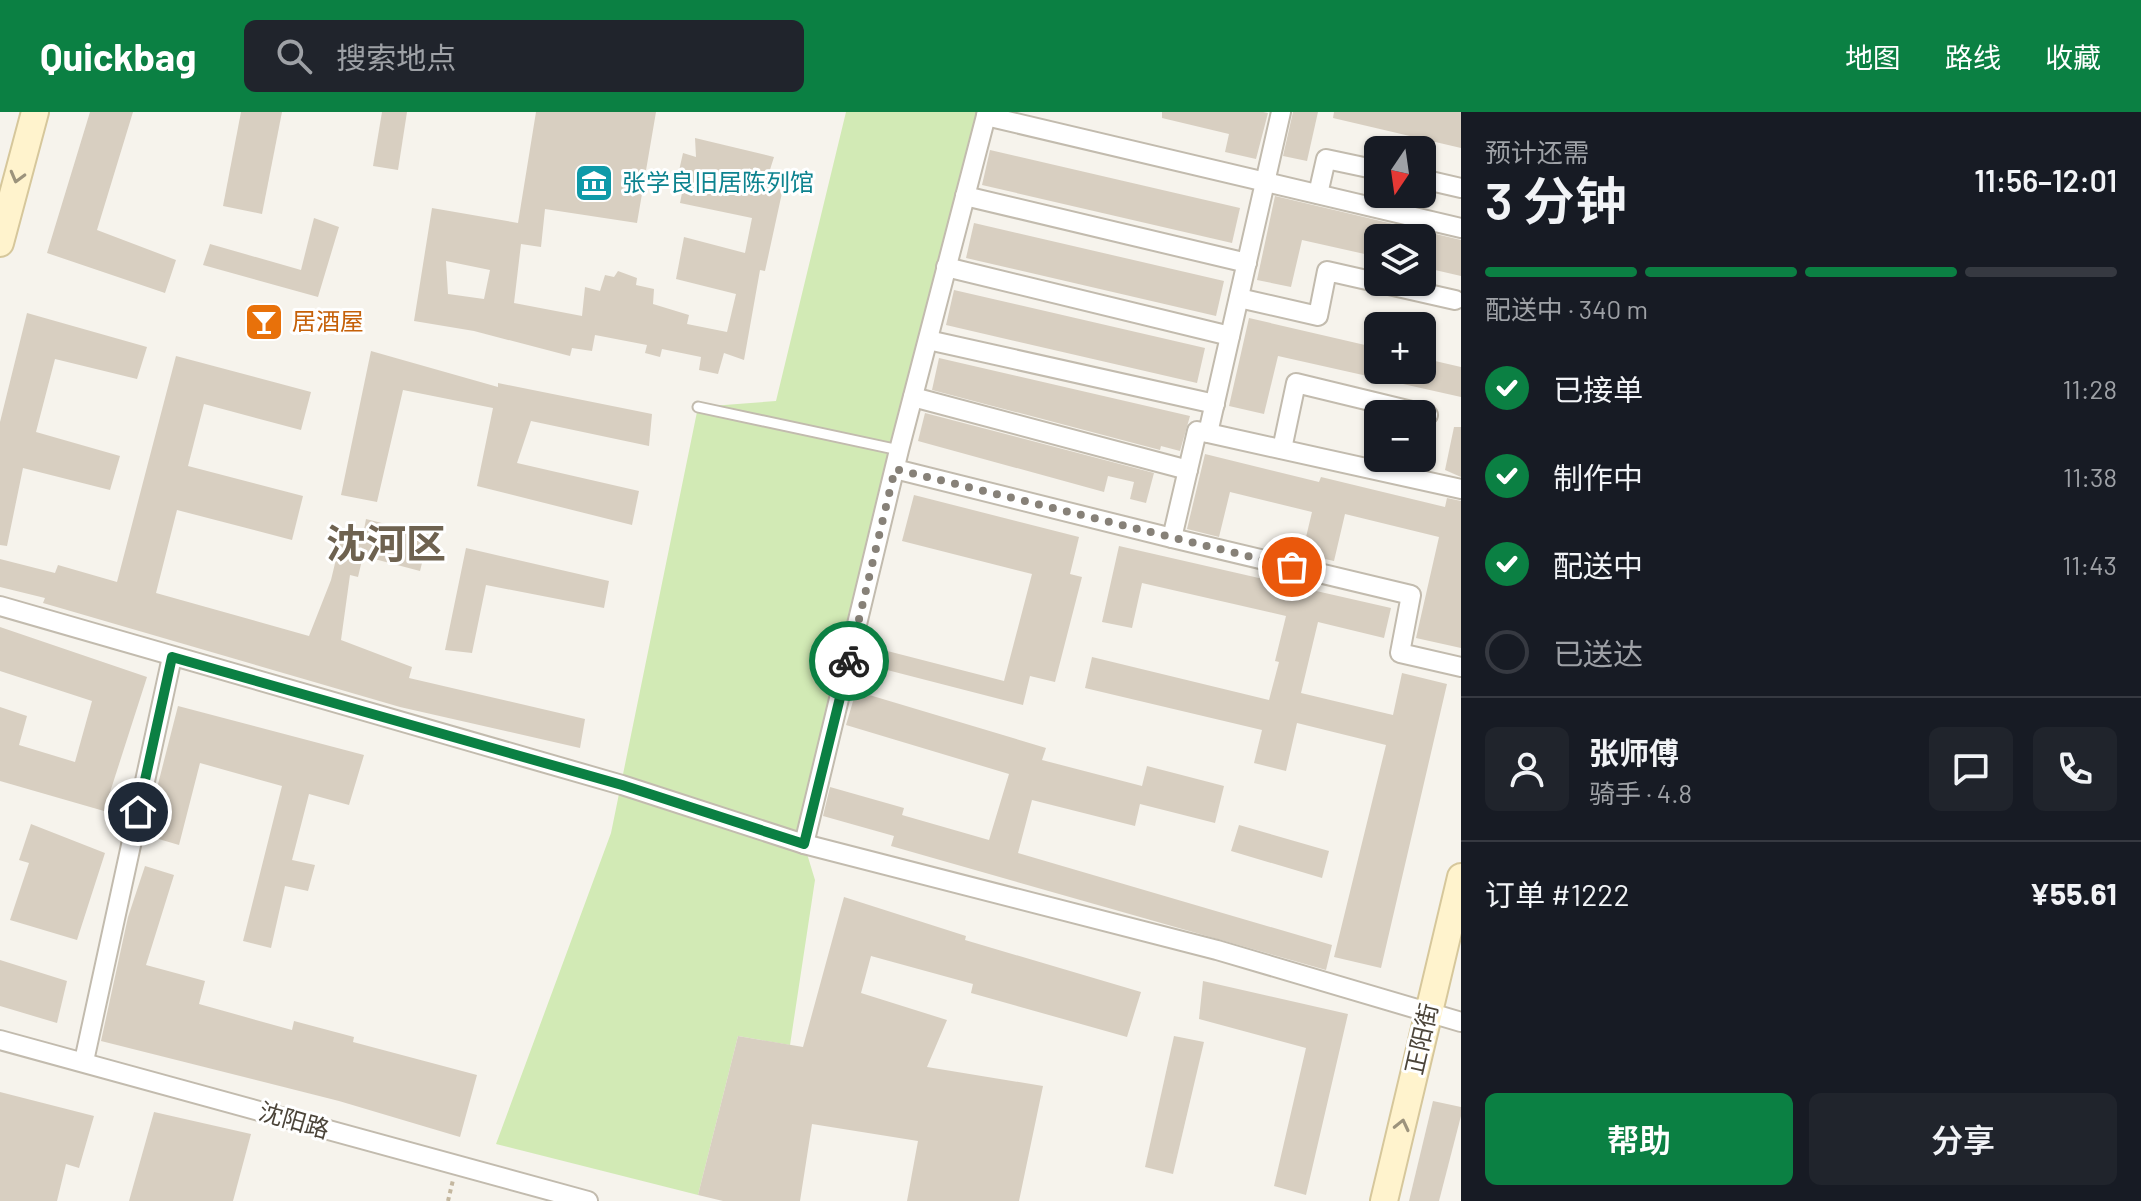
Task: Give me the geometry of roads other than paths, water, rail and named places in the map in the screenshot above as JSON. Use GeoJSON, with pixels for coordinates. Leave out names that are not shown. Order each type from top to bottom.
{"type":"FeatureCollection","features":[{"type":"Feature","properties":{"kind":"street"},"geometry":{"type":"LineString","coordinates":[[0,243],[35,112]]}},
{"type":"Feature","properties":{"kind":"street"},"geometry":{"type":"LineString","coordinates":[[1208,433],[1281,112]]}},
{"type":"Feature","properties":{"kind":"street"},"geometry":{"type":"LineString","coordinates":[[804,844],[897,459],[986,114],[1461,228]]}},
{"type":"Feature","properties":{"kind":"street"},"geometry":{"type":"LineString","coordinates":[[1318,194],[1326,159],[1364,167]]}},
{"type":"Feature","properties":{"kind":"street"},"geometry":{"type":"LineString","coordinates":[[1436,182],[1461,188]]}},
{"type":"Feature","properties":{"kind":"street"},"geometry":{"type":"LineString","coordinates":[[965,196],[1247,263]]}},
{"type":"Feature","properties":{"kind":"street"},"geometry":{"type":"LineString","coordinates":[[946,267],[1230,336]]}},
{"type":"Feature","properties":{"kind":"street"},"geometry":{"type":"LineString","coordinates":[[1239,298],[1318,316],[1327,271],[1455,300]]}},
{"type":"Feature","properties":{"kind":"street"},"geometry":{"type":"LineString","coordinates":[[928,340],[1215,404]]}},
{"type":"Feature","properties":{"kind":"street"},"geometry":{"type":"LineString","coordinates":[[1282,449],[1296,383],[1366,400]]}},
{"type":"Feature","properties":{"kind":"street"},"geometry":{"type":"LineString","coordinates":[[913,397],[1188,470]]}},
{"type":"Feature","properties":{"kind":"street"},"geometry":{"type":"LineString","coordinates":[[1172,538],[1197,431],[1461,489]]}},
{"type":"Feature","properties":{"kind":"street"},"geometry":{"type":"LineString","coordinates":[[897,459],[1172,538],[1411,595],[1400,653],[1461,667]]}},
{"type":"Feature","properties":{"kind":"street"},"geometry":{"type":"LineString","coordinates":[[0,606],[622,785],[804,844],[1217,950],[1461,1022]]}},
{"type":"Feature","properties":{"kind":"street"},"geometry":{"type":"LineString","coordinates":[[84,1061],[172,657]]}},
{"type":"Feature","properties":{"kind":"street","name":"正阳街"},"geometry":{"type":"LineString","coordinates":[[1384,1201],[1461,877]]}},
{"type":"Feature","properties":{"kind":"street","name":"沈阳路"},"geometry":{"type":"LineString","coordinates":[[0,1040],[84,1061],[456,1168],[588,1201]]}},
{"type":"Feature","properties":{"kind":"lane"},"geometry":{"type":"LineString","coordinates":[[698,407],[897,459]]}},
{"type":"Feature","properties":{"kind":"place","name":"张学良旧居陈列馆"},"geometry":{"type":"Point","coordinates":[594,183]}},
{"type":"Feature","properties":{"kind":"place","name":"居酒屋"},"geometry":{"type":"Point","coordinates":[264,322]}},
{"type":"Feature","properties":{"kind":"district","name":"沈河区"},"geometry":{"type":"Point","coordinates":[386,544]}}]}
